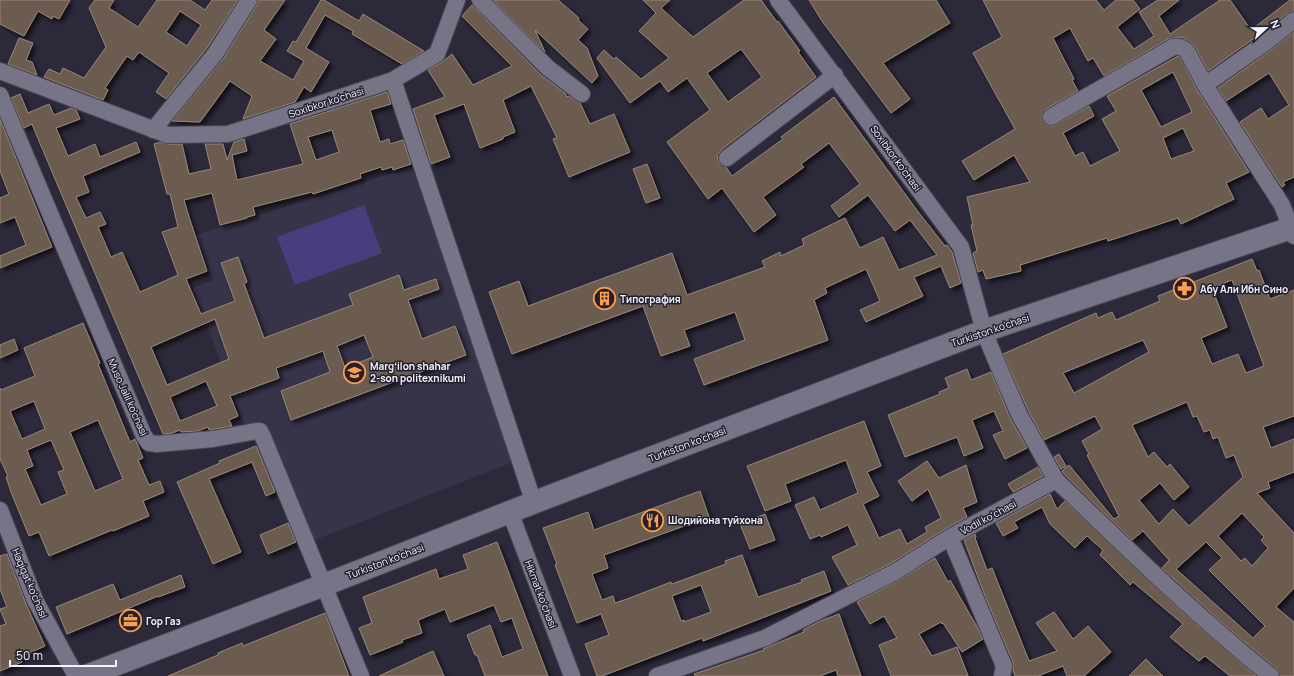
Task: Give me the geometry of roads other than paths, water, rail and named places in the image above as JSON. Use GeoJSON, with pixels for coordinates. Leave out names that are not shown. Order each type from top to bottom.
{"type":"FeatureCollection","features":[{"type":"Feature","properties":{"kind":"main road","name":"Turkiston ko’chasi"},"geometry":{"type":"LineString","coordinates":[[86,676],[984,331],[1293,231]]}},
{"type":"Feature","properties":{"kind":"street"},"geometry":{"type":"LineString","coordinates":[[153,130],[215,54],[249,0]]}},
{"type":"Feature","properties":{"kind":"street","name":"Soxibkor ko'chasi"},"geometry":{"type":"LineString","coordinates":[[0,70],[168,135],[228,134],[393,80],[437,54],[456,0]]}},
{"type":"Feature","properties":{"kind":"street"},"geometry":{"type":"LineString","coordinates":[[480,0],[548,68],[582,94]]}},
{"type":"Feature","properties":{"kind":"street","name":"Soxibkor ko'chasi"},"geometry":{"type":"LineString","coordinates":[[778,0],[961,246],[984,331],[1019,414],[1056,480]]}},
{"type":"Feature","properties":{"kind":"street"},"geometry":{"type":"LineString","coordinates":[[1205,85],[1269,40],[1294,20]]}},
{"type":"Feature","properties":{"kind":"street"},"geometry":{"type":"LineString","coordinates":[[1051,117],[1173,47],[1178,46],[1187,51],[1205,85],[1282,205],[1293,231]]}},
{"type":"Feature","properties":{"kind":"street"},"geometry":{"type":"LineString","coordinates":[[727,158],[835,75]]}},
{"type":"Feature","properties":{"kind":"street"},"geometry":{"type":"LineString","coordinates":[[393,80],[534,503]]}},
{"type":"Feature","properties":{"kind":"street","name":"Muso Jalil ko'chasi"},"geometry":{"type":"LineString","coordinates":[[0,95],[144,436],[149,442],[157,444],[213,439],[256,431],[260,432],[324,585]]}},
{"type":"Feature","properties":{"kind":"street"},"geometry":{"type":"LineString","coordinates":[[1056,480],[1159,579],[1238,650],[1271,676]]}},
{"type":"Feature","properties":{"kind":"street","name":"Vodil koʻchasi"},"geometry":{"type":"LineString","coordinates":[[657,676],[765,638],[895,572],[950,537],[1056,480]]}},
{"type":"Feature","properties":{"kind":"street","name":"Haqiqat ko'chasi"},"geometry":{"type":"LineString","coordinates":[[0,510],[35,600],[76,676]]}},
{"type":"Feature","properties":{"kind":"street","name":"Hikmat koʻchasi"},"geometry":{"type":"LineString","coordinates":[[510,512],[572,676]]}},
{"type":"Feature","properties":{"kind":"street"},"geometry":{"type":"LineString","coordinates":[[950,537],[1004,666],[1002,676]]}},
{"type":"Feature","properties":{"kind":"street"},"geometry":{"type":"LineString","coordinates":[[324,585],[361,676]]}},
{"type":"Feature","properties":{"kind":"place","name":"Абу Али Ибн Сино"},"geometry":{"type":"Point","coordinates":[1184,289]}},
{"type":"Feature","properties":{"kind":"place","name":"Типография"},"geometry":{"type":"Point","coordinates":[604,299]}},
{"type":"Feature","properties":{"kind":"place","name":"Margʻilon shahar 2-son politexnikumi"},"geometry":{"type":"Point","coordinates":[354,372]}},
{"type":"Feature","properties":{"kind":"place","name":"Шодийона туйхона"},"geometry":{"type":"Point","coordinates":[652,520]}},
{"type":"Feature","properties":{"kind":"place","name":"Гор Газ"},"geometry":{"type":"Point","coordinates":[131,621]}}]}
